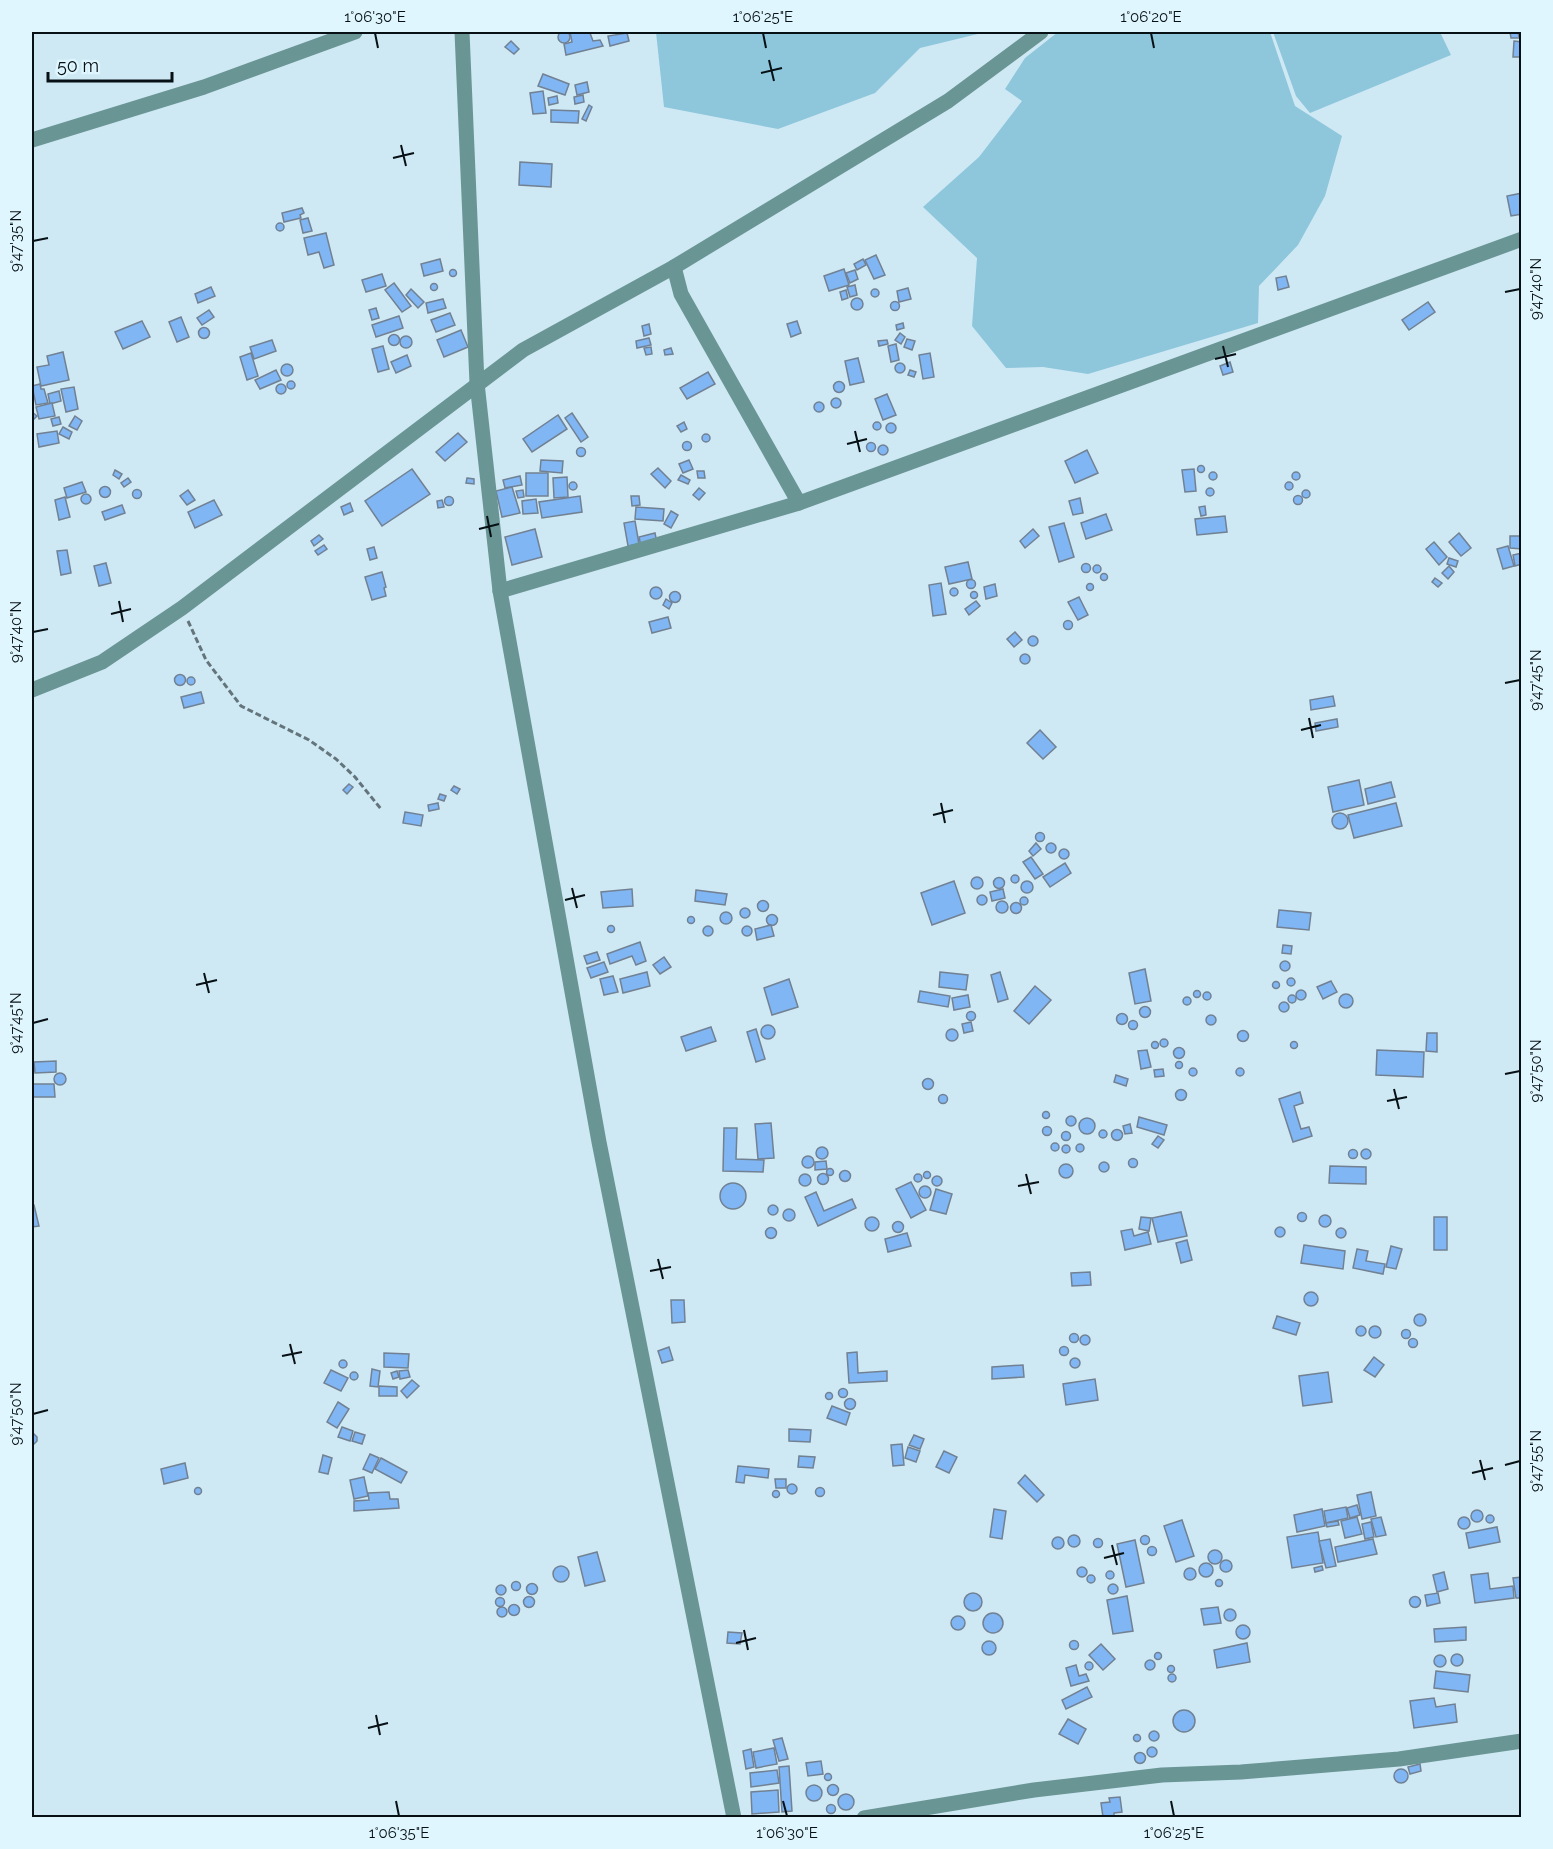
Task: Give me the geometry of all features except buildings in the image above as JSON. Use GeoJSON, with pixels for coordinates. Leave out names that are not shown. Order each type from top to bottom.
{"type":"FeatureCollection","features":[{"type":"Feature","properties":{"kind":"street"},"geometry":{"type":"LineString","coordinates":[[32,140],[204,87],[355,32]]}},
{"type":"Feature","properties":{"kind":"street"},"geometry":{"type":"LineString","coordinates":[[462,32],[477,383],[500,591],[598,1142],[734,1818]]}},
{"type":"Feature","properties":{"kind":"street"},"geometry":{"type":"LineString","coordinates":[[32,690],[102,662],[182,608],[523,350],[674,267],[948,101],[1041,32]]}},
{"type":"Feature","properties":{"kind":"street"},"geometry":{"type":"LineString","coordinates":[[500,591],[799,503],[1521,239]]}},
{"type":"Feature","properties":{"kind":"street"},"geometry":{"type":"LineString","coordinates":[[674,267],[681,294],[799,503]]}},
{"type":"Feature","properties":{"kind":"street"},"geometry":{"type":"LineString","coordinates":[[864,1818],[1034,1790],[1162,1775],[1241,1772],[1399,1758],[1521,1741]]}},
{"type":"Feature","properties":{"kind":"path"},"geometry":{"type":"LineString","coordinates":[[182,608],[206,660],[241,706],[309,740],[336,759],[355,777],[381,809]]}},
{"type":"Feature","properties":{"kind":"shaded area"},"geometry":{"type":"Polygon","coordinates":[[[656,32],[986,32],[920,48],[875,93],[778,129],[664,107],[656,32]]]}},
{"type":"Feature","properties":{"kind":"shaded area"},"geometry":{"type":"Polygon","coordinates":[[[1058,32],[1270,32],[1295,106],[1342,136],[1325,196],[1298,245],[1259,286],[1258,323],[1088,374],[1043,367],[1006,368],[972,326],[977,258],[923,207],[979,157],[1022,101],[1005,89],[1025,58],[1058,32]]]}},
{"type":"Feature","properties":{"kind":"shaded area"},"geometry":{"type":"Polygon","coordinates":[[[1273,32],[1440,32],[1451,55],[1310,113],[1296,96],[1273,32]]]}}]}
